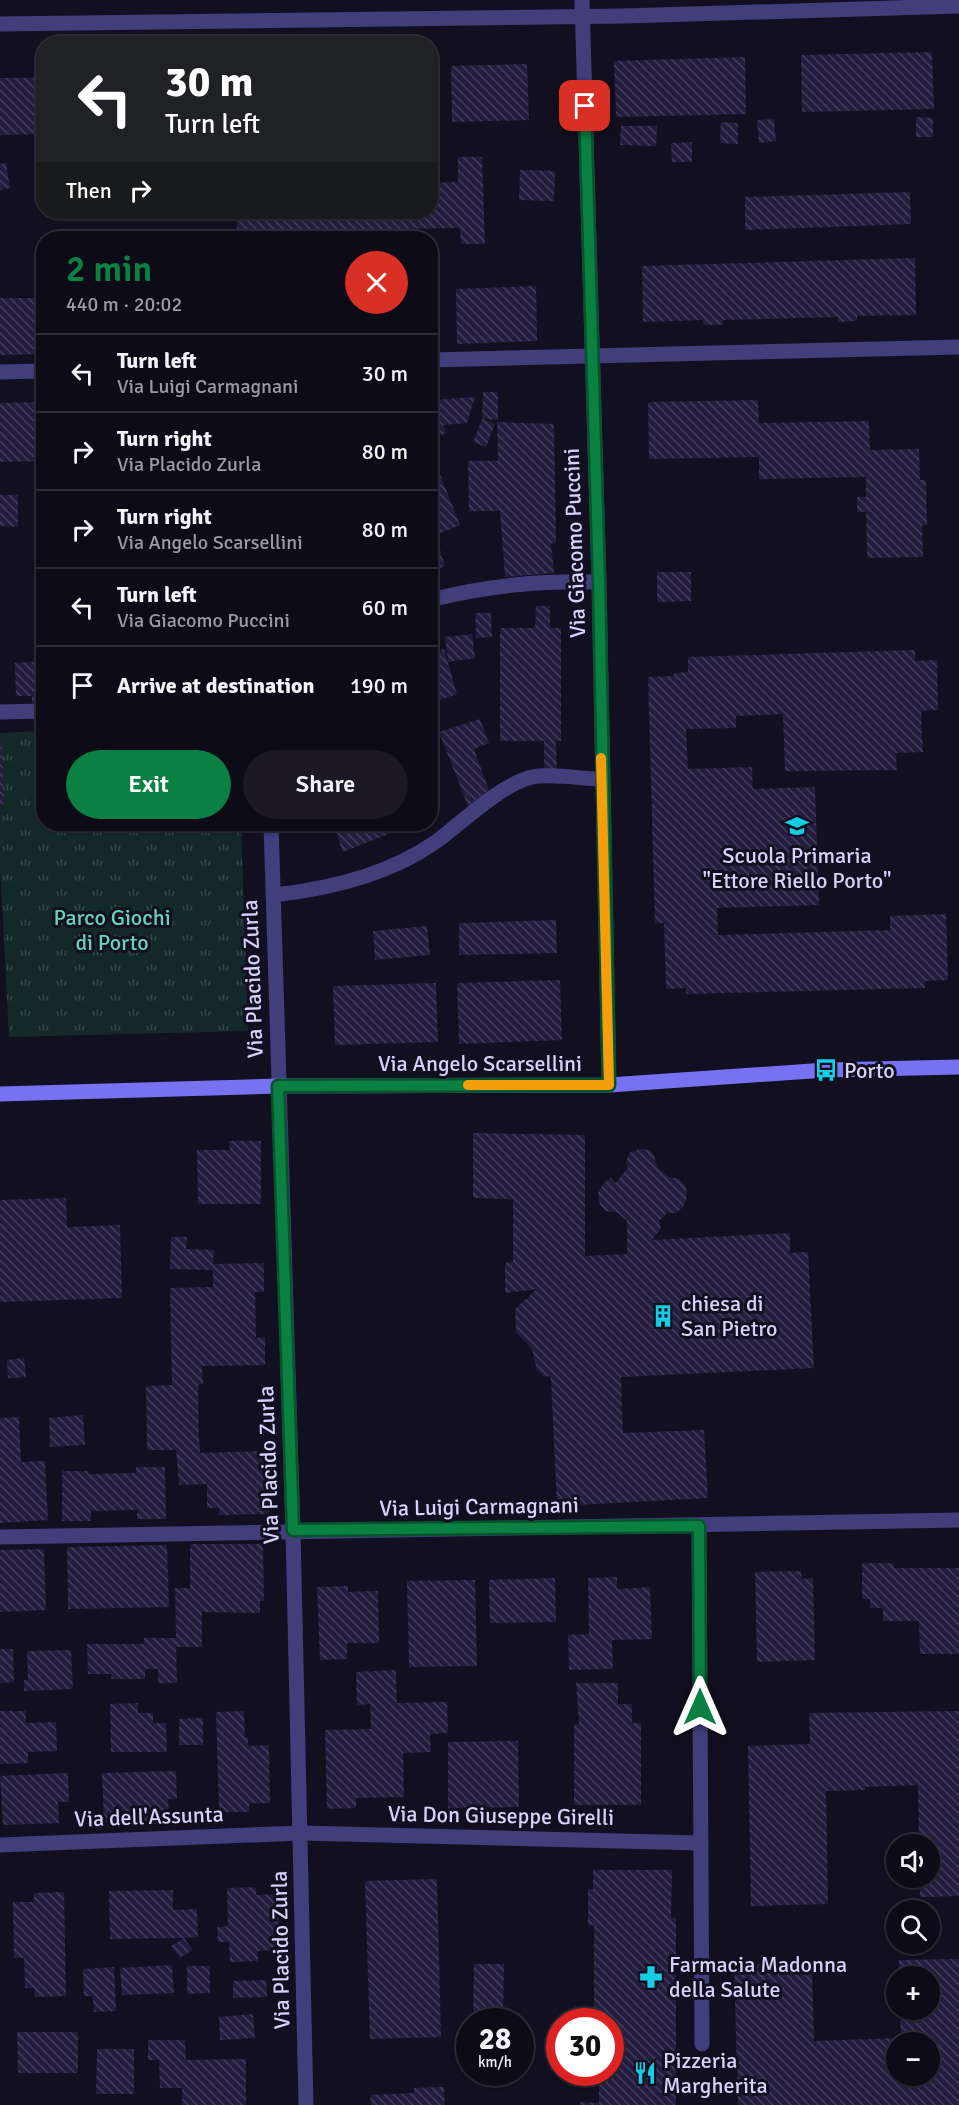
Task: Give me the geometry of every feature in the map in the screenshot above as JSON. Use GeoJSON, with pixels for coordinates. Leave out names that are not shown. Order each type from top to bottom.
{"type":"FeatureCollection","features":[{"type":"Feature","properties":{"kind":"street","name":"Via Giacomo Puccini"},"geometry":{"type":"LineString","coordinates":[[582,0],[599,582],[609,1085]]}},
{"type":"Feature","properties":{"kind":"street"},"geometry":{"type":"LineString","coordinates":[[0,24],[583,16],[959,6]]}},
{"type":"Feature","properties":{"kind":"street"},"geometry":{"type":"LineString","coordinates":[[438,360],[959,347]]}},
{"type":"Feature","properties":{"kind":"street"},"geometry":{"type":"LineString","coordinates":[[0,372],[36,371]]}},
{"type":"Feature","properties":{"kind":"street"},"geometry":{"type":"LineString","coordinates":[[438,598],[469,590],[537,581],[599,582]]}},
{"type":"Feature","properties":{"kind":"street"},"geometry":{"type":"LineString","coordinates":[[0,712],[36,711]]}},
{"type":"Feature","properties":{"kind":"street"},"geometry":{"type":"LineString","coordinates":[[273,895],[336,886],[374,873],[434,843],[514,785],[534,777],[602,779]]}},
{"type":"Feature","properties":{"kind":"street","name":"Via Placido Zurla"},"geometry":{"type":"LineString","coordinates":[[271,831],[293,1530],[306,2105]]}},
{"type":"Feature","properties":{"kind":"street","name":"Via Angelo Scarsellini"},"geometry":{"type":"LineString","coordinates":[[0,1094],[278,1086],[609,1085],[826,1070],[959,1067]]}},
{"type":"Feature","properties":{"kind":"street","name":"Via Luigi Carmagnani"},"geometry":{"type":"LineString","coordinates":[[0,1537],[293,1530],[699,1526],[959,1520]]}},
{"type":"Feature","properties":{"kind":"street"},"geometry":{"type":"LineString","coordinates":[[699,1526],[702,2044]]}},
{"type":"Feature","properties":{"kind":"street","name":"Via Don Giuseppe Girelli"},"geometry":{"type":"LineString","coordinates":[[301,1833],[701,1843]]}},
{"type":"Feature","properties":{"kind":"street","name":"Via dell'Assunta"},"geometry":{"type":"LineString","coordinates":[[0,1845],[301,1833]]}},
{"type":"Feature","properties":{"kind":"green space","name":"Parco Giochi di Porto"},"geometry":{"type":"Polygon","coordinates":[[[36,731],[36,831],[241,831],[248,1031],[9,1037],[0,865],[0,733],[36,731]]]}},
{"type":"Feature","properties":{"kind":"building"},"geometry":{"type":"Polygon","coordinates":[[[932,52],[934,109],[802,112],[801,55],[932,52]]]}},
{"type":"Feature","properties":{"kind":"building"},"geometry":{"type":"Polygon","coordinates":[[[745,57],[746,114],[616,117],[614,61],[745,57]]]}},
{"type":"Feature","properties":{"kind":"building"},"geometry":{"type":"Polygon","coordinates":[[[527,64],[529,120],[452,122],[451,66],[527,64]]]}},
{"type":"Feature","properties":{"kind":"building"},"geometry":{"type":"Polygon","coordinates":[[[0,78],[36,78],[36,134],[0,135],[0,78]]]}},
{"type":"Feature","properties":{"kind":"building"},"geometry":{"type":"Polygon","coordinates":[[[916,117],[933,118],[933,137],[916,137],[916,117]]]}},
{"type":"Feature","properties":{"kind":"building"},"geometry":{"type":"Polygon","coordinates":[[[774,119],[776,141],[759,143],[757,120],[774,119]]]}},
{"type":"Feature","properties":{"kind":"building"},"geometry":{"type":"Polygon","coordinates":[[[721,122],[738,123],[738,144],[720,143],[721,122]]]}},
{"type":"Feature","properties":{"kind":"building"},"geometry":{"type":"Polygon","coordinates":[[[621,126],[657,126],[656,146],[620,145],[621,126]]]}},
{"type":"Feature","properties":{"kind":"building"},"geometry":{"type":"Polygon","coordinates":[[[692,142],[692,162],[672,162],[671,143],[692,142]]]}},
{"type":"Feature","properties":{"kind":"building"},"geometry":{"type":"Polygon","coordinates":[[[458,157],[482,157],[485,244],[461,244],[460,228],[399,229],[399,231],[237,231],[236,219],[438,219],[438,183],[458,182],[458,157]]]}},
{"type":"Feature","properties":{"kind":"building"},"geometry":{"type":"Polygon","coordinates":[[[6,163],[10,188],[0,190],[0,164],[6,163]]]}},
{"type":"Feature","properties":{"kind":"building"},"geometry":{"type":"Polygon","coordinates":[[[520,170],[555,171],[554,201],[519,200],[520,170]]]}},
{"type":"Feature","properties":{"kind":"building"},"geometry":{"type":"Polygon","coordinates":[[[910,192],[911,224],[745,230],[745,197],[910,192]]]}},
{"type":"Feature","properties":{"kind":"building"},"geometry":{"type":"Polygon","coordinates":[[[915,258],[916,315],[857,316],[857,321],[838,322],[838,317],[723,320],[723,325],[704,325],[703,320],[643,322],[642,266],[915,258]]]}},
{"type":"Feature","properties":{"kind":"building"},"geometry":{"type":"Polygon","coordinates":[[[536,286],[537,341],[457,344],[456,289],[536,286]]]}},
{"type":"Feature","properties":{"kind":"building"},"geometry":{"type":"Polygon","coordinates":[[[0,298],[36,298],[36,354],[0,355],[0,298]]]}},
{"type":"Feature","properties":{"kind":"building"},"geometry":{"type":"Polygon","coordinates":[[[483,392],[498,392],[498,420],[482,419],[483,392]]]}},
{"type":"Feature","properties":{"kind":"building"},"geometry":{"type":"Polygon","coordinates":[[[475,397],[467,423],[443,425],[447,433],[438,436],[438,400],[475,397]]]}},
{"type":"Feature","properties":{"kind":"building"},"geometry":{"type":"Polygon","coordinates":[[[758,400],[759,423],[869,421],[870,450],[919,449],[920,480],[926,480],[927,525],[922,525],[923,557],[867,558],[866,512],[857,512],[857,497],[866,497],[866,477],[759,479],[759,457],[649,459],[648,402],[758,400]]]}},
{"type":"Feature","properties":{"kind":"building"},"geometry":{"type":"Polygon","coordinates":[[[36,402],[36,461],[0,462],[0,403],[36,402]]]}},
{"type":"Feature","properties":{"kind":"building"},"geometry":{"type":"Polygon","coordinates":[[[482,419],[495,424],[486,447],[473,442],[482,419]]]}},
{"type":"Feature","properties":{"kind":"building"},"geometry":{"type":"Polygon","coordinates":[[[497,422],[554,424],[556,542],[551,544],[554,573],[505,577],[500,511],[469,511],[468,461],[498,461],[497,422]]]}},
{"type":"Feature","properties":{"kind":"building"},"geometry":{"type":"Polygon","coordinates":[[[438,469],[460,525],[438,534],[438,469]]]}},
{"type":"Feature","properties":{"kind":"building"},"geometry":{"type":"Polygon","coordinates":[[[0,495],[18,495],[18,527],[0,526],[0,495]]]}},
{"type":"Feature","properties":{"kind":"building"},"geometry":{"type":"Polygon","coordinates":[[[438,542],[445,566],[438,569],[438,542]]]}},
{"type":"Feature","properties":{"kind":"building"},"geometry":{"type":"Polygon","coordinates":[[[657,572],[691,572],[691,601],[657,602],[657,572]]]}},
{"type":"Feature","properties":{"kind":"building"},"geometry":{"type":"Polygon","coordinates":[[[536,606],[550,606],[550,628],[561,628],[561,741],[556,741],[557,769],[544,769],[544,741],[500,741],[500,628],[535,628],[536,606]]]}},
{"type":"Feature","properties":{"kind":"building"},"geometry":{"type":"Polygon","coordinates":[[[475,613],[491,613],[492,637],[476,638],[475,613]]]}},
{"type":"Feature","properties":{"kind":"building"},"geometry":{"type":"Polygon","coordinates":[[[472,634],[475,658],[448,662],[445,637],[472,634]]]}},
{"type":"Feature","properties":{"kind":"building"},"geometry":{"type":"Polygon","coordinates":[[[444,649],[457,694],[438,701],[438,651],[444,649]]]}},
{"type":"Feature","properties":{"kind":"building"},"geometry":{"type":"Polygon","coordinates":[[[915,650],[915,661],[937,660],[938,710],[921,711],[923,752],[896,753],[897,770],[785,771],[783,714],[736,716],[736,728],[686,729],[688,769],[752,767],[753,789],[815,787],[819,905],[717,908],[718,935],[890,930],[890,916],[946,914],[948,980],[925,981],[925,988],[686,994],[686,988],[666,989],[664,923],[655,923],[648,677],[674,676],[674,673],[688,672],[688,657],[915,650]]]}},
{"type":"Feature","properties":{"kind":"building"},"geometry":{"type":"Polygon","coordinates":[[[36,662],[36,709],[32,709],[32,696],[16,696],[15,663],[36,662]]]}},
{"type":"Feature","properties":{"kind":"building"},"geometry":{"type":"Polygon","coordinates":[[[480,719],[489,743],[474,749],[489,790],[468,806],[439,732],[480,719]]]}},
{"type":"Feature","properties":{"kind":"building"},"geometry":{"type":"Polygon","coordinates":[[[2,744],[4,804],[0,804],[0,745],[2,744]]]}},
{"type":"Feature","properties":{"kind":"building"},"geometry":{"type":"Polygon","coordinates":[[[336,831],[396,831],[343,852],[336,831]]]}},
{"type":"Feature","properties":{"kind":"building"},"geometry":{"type":"Polygon","coordinates":[[[556,920],[557,953],[459,955],[459,923],[556,920]]]}},
{"type":"Feature","properties":{"kind":"building"},"geometry":{"type":"Polygon","coordinates":[[[427,926],[430,955],[375,960],[373,931],[427,926]]]}},
{"type":"Feature","properties":{"kind":"building"},"geometry":{"type":"Polygon","coordinates":[[[560,980],[562,1040],[459,1044],[457,983],[560,980]]]}},
{"type":"Feature","properties":{"kind":"building"},"geometry":{"type":"Polygon","coordinates":[[[436,983],[438,1042],[335,1045],[333,986],[436,983]]]}},
{"type":"Feature","properties":{"kind":"building"},"geometry":{"type":"Polygon","coordinates":[[[473,1133],[585,1135],[585,1256],[627,1254],[627,1221],[618,1213],[605,1211],[600,1205],[598,1193],[604,1183],[611,1178],[615,1183],[628,1168],[626,1163],[629,1153],[640,1149],[649,1150],[654,1155],[657,1167],[668,1177],[679,1179],[686,1187],[687,1197],[683,1207],[676,1213],[667,1213],[659,1221],[661,1228],[652,1240],[790,1233],[790,1253],[808,1252],[814,1368],[621,1377],[623,1433],[704,1430],[708,1498],[557,1506],[551,1380],[550,1376],[545,1377],[537,1370],[532,1349],[516,1332],[515,1309],[537,1289],[505,1293],[505,1263],[513,1262],[513,1199],[473,1198],[473,1133]]]}},
{"type":"Feature","properties":{"kind":"building"},"geometry":{"type":"Polygon","coordinates":[[[229,1141],[261,1141],[261,1204],[198,1204],[197,1150],[230,1150],[229,1141]]]}},
{"type":"Feature","properties":{"kind":"building"},"geometry":{"type":"Polygon","coordinates":[[[66,1198],[67,1227],[120,1225],[122,1298],[0,1302],[0,1200],[66,1198]]]}},
{"type":"Feature","properties":{"kind":"building"},"geometry":{"type":"Polygon","coordinates":[[[171,1237],[187,1237],[186,1249],[214,1250],[213,1264],[264,1263],[264,1292],[255,1292],[256,1338],[265,1337],[265,1365],[202,1366],[203,1384],[198,1385],[199,1437],[200,1453],[267,1451],[269,1514],[219,1515],[219,1508],[207,1508],[207,1484],[179,1485],[176,1450],[147,1450],[146,1386],[172,1385],[170,1288],[213,1287],[213,1270],[170,1269],[171,1237]]]}},
{"type":"Feature","properties":{"kind":"building"},"geometry":{"type":"Polygon","coordinates":[[[24,1358],[26,1377],[8,1378],[7,1360],[24,1358]]]}},
{"type":"Feature","properties":{"kind":"building"},"geometry":{"type":"Polygon","coordinates":[[[83,1415],[85,1445],[50,1447],[49,1418],[83,1415]]]}},
{"type":"Feature","properties":{"kind":"building"},"geometry":{"type":"Polygon","coordinates":[[[19,1417],[21,1462],[45,1461],[48,1520],[0,1523],[0,1418],[19,1417]]]}},
{"type":"Feature","properties":{"kind":"building"},"geometry":{"type":"Polygon","coordinates":[[[136,1467],[165,1467],[166,1519],[137,1519],[137,1510],[91,1511],[91,1521],[62,1521],[62,1471],[89,1471],[88,1474],[136,1473],[136,1467]]]}},
{"type":"Feature","properties":{"kind":"building"},"geometry":{"type":"Polygon","coordinates":[[[190,1544],[263,1544],[264,1601],[260,1601],[260,1613],[202,1612],[202,1647],[176,1647],[177,1683],[158,1683],[158,1669],[145,1669],[145,1679],[111,1679],[112,1674],[88,1674],[87,1644],[144,1644],[144,1638],[176,1638],[175,1588],[190,1588],[190,1544]]]}},
{"type":"Feature","properties":{"kind":"building"},"geometry":{"type":"Polygon","coordinates":[[[167,1545],[169,1607],[68,1609],[67,1547],[167,1545]]]}},
{"type":"Feature","properties":{"kind":"building"},"geometry":{"type":"Polygon","coordinates":[[[44,1549],[46,1610],[0,1612],[0,1550],[44,1549]]]}},
{"type":"Feature","properties":{"kind":"building"},"geometry":{"type":"Polygon","coordinates":[[[862,1563],[894,1563],[894,1568],[959,1568],[959,1654],[920,1654],[919,1621],[883,1621],[883,1608],[870,1608],[870,1599],[862,1599],[862,1563]]]}},
{"type":"Feature","properties":{"kind":"building"},"geometry":{"type":"Polygon","coordinates":[[[801,1571],[802,1579],[813,1578],[815,1660],[757,1662],[755,1572],[801,1571]]]}},
{"type":"Feature","properties":{"kind":"building"},"geometry":{"type":"Polygon","coordinates":[[[617,1577],[617,1589],[650,1587],[652,1639],[612,1640],[613,1669],[569,1670],[568,1635],[589,1634],[588,1578],[617,1577]]]}},
{"type":"Feature","properties":{"kind":"building"},"geometry":{"type":"Polygon","coordinates":[[[555,1578],[556,1622],[490,1623],[489,1580],[555,1578]]]}},
{"type":"Feature","properties":{"kind":"building"},"geometry":{"type":"Polygon","coordinates":[[[475,1580],[477,1666],[409,1667],[407,1581],[475,1580]]]}},
{"type":"Feature","properties":{"kind":"building"},"geometry":{"type":"Polygon","coordinates":[[[348,1586],[348,1592],[378,1591],[379,1643],[347,1643],[347,1659],[320,1660],[317,1587],[348,1586]]]}},
{"type":"Feature","properties":{"kind":"building"},"geometry":{"type":"Polygon","coordinates":[[[0,1649],[13,1649],[14,1682],[0,1683],[0,1649]]]}},
{"type":"Feature","properties":{"kind":"building"},"geometry":{"type":"Polygon","coordinates":[[[71,1650],[73,1689],[24,1691],[24,1680],[28,1680],[27,1651],[71,1650]]]}},
{"type":"Feature","properties":{"kind":"building"},"geometry":{"type":"Polygon","coordinates":[[[396,1670],[397,1703],[447,1702],[448,1733],[430,1734],[431,1752],[403,1753],[404,1797],[356,1798],[356,1808],[327,1809],[325,1730],[371,1729],[370,1704],[357,1705],[356,1672],[396,1670]]]}},
{"type":"Feature","properties":{"kind":"building"},"geometry":{"type":"Polygon","coordinates":[[[576,1683],[618,1683],[618,1704],[632,1704],[632,1723],[641,1723],[641,1805],[574,1805],[574,1724],[579,1724],[576,1683]]]}},
{"type":"Feature","properties":{"kind":"building"},"geometry":{"type":"Polygon","coordinates":[[[138,1703],[138,1713],[153,1713],[153,1723],[166,1723],[167,1752],[111,1752],[110,1704],[138,1703]]]}},
{"type":"Feature","properties":{"kind":"building"},"geometry":{"type":"Polygon","coordinates":[[[0,1711],[26,1711],[26,1723],[56,1722],[57,1751],[28,1752],[28,1763],[0,1764],[0,1711]]]}},
{"type":"Feature","properties":{"kind":"building"},"geometry":{"type":"Polygon","coordinates":[[[244,1711],[245,1737],[248,1737],[248,1746],[269,1745],[270,1803],[249,1803],[249,1812],[219,1812],[216,1712],[244,1711]]]}},
{"type":"Feature","properties":{"kind":"building"},"geometry":{"type":"Polygon","coordinates":[[[959,1711],[959,1896],[920,1897],[920,1888],[940,1888],[940,1834],[919,1834],[918,1785],[865,1787],[865,1790],[826,1791],[828,1904],[751,1906],[748,1746],[810,1744],[809,1713],[959,1711]]]}},
{"type":"Feature","properties":{"kind":"building"},"geometry":{"type":"Polygon","coordinates":[[[203,1718],[203,1745],[179,1745],[179,1719],[203,1718]]]}},
{"type":"Feature","properties":{"kind":"building"},"geometry":{"type":"Polygon","coordinates":[[[518,1741],[519,1807],[448,1808],[448,1742],[518,1741]]]}},
{"type":"Feature","properties":{"kind":"building"},"geometry":{"type":"Polygon","coordinates":[[[176,1771],[177,1799],[168,1799],[169,1821],[104,1823],[102,1773],[176,1771]]]}},
{"type":"Feature","properties":{"kind":"building"},"geometry":{"type":"Polygon","coordinates":[[[68,1773],[69,1802],[58,1802],[59,1823],[3,1825],[0,1776],[68,1773]]]}},
{"type":"Feature","properties":{"kind":"building"},"geometry":{"type":"Polygon","coordinates":[[[593,1870],[672,1870],[671,1918],[676,1918],[676,2105],[580,2105],[580,2102],[599,2103],[599,2086],[624,2086],[624,2008],[594,2008],[594,1925],[588,1926],[588,1889],[593,1889],[593,1870]]]}},
{"type":"Feature","properties":{"kind":"building"},"geometry":{"type":"Polygon","coordinates":[[[437,1879],[441,2037],[370,2039],[365,1881],[437,1879]]]}},
{"type":"Feature","properties":{"kind":"building"},"geometry":{"type":"Polygon","coordinates":[[[256,1887],[256,1895],[278,1894],[280,1950],[258,1951],[258,1961],[230,1962],[229,1942],[218,1942],[217,1927],[228,1926],[227,1888],[256,1887]]]}},
{"type":"Feature","properties":{"kind":"building"},"geometry":{"type":"Polygon","coordinates":[[[173,1890],[173,1910],[197,1909],[198,1937],[110,1939],[109,1891],[173,1890]]]}},
{"type":"Feature","properties":{"kind":"building"},"geometry":{"type":"Polygon","coordinates":[[[64,1892],[66,1996],[35,1997],[34,1988],[25,1988],[24,1958],[14,1958],[13,1902],[34,1902],[34,1893],[64,1892]]]}},
{"type":"Feature","properties":{"kind":"building"},"geometry":{"type":"Polygon","coordinates":[[[184,1938],[193,1950],[180,1958],[171,1946],[184,1938]]]}},
{"type":"Feature","properties":{"kind":"building"},"geometry":{"type":"Polygon","coordinates":[[[959,1959],[959,2105],[738,2105],[734,1965],[812,1963],[814,2041],[886,2039],[886,2086],[940,2086],[940,2032],[901,2032],[900,2020],[940,2020],[940,1966],[899,1966],[899,1960],[959,1959]]]}},
{"type":"Feature","properties":{"kind":"building"},"geometry":{"type":"Polygon","coordinates":[[[474,1964],[504,1964],[503,2008],[473,2008],[474,1964]]]}},
{"type":"Feature","properties":{"kind":"building"},"geometry":{"type":"Polygon","coordinates":[[[172,1965],[174,1993],[122,1995],[120,1968],[172,1965]]]}},
{"type":"Feature","properties":{"kind":"building"},"geometry":{"type":"Polygon","coordinates":[[[187,1966],[210,1966],[210,1993],[187,1994],[187,1966]]]}},
{"type":"Feature","properties":{"kind":"building"},"geometry":{"type":"Polygon","coordinates":[[[114,1967],[116,2011],[94,2012],[93,1996],[84,1996],[83,1969],[114,1967]]]}},
{"type":"Feature","properties":{"kind":"building"},"geometry":{"type":"Polygon","coordinates":[[[266,1980],[267,1997],[233,1998],[233,1981],[266,1980]]]}},
{"type":"Feature","properties":{"kind":"building"},"geometry":{"type":"Polygon","coordinates":[[[253,2014],[255,2038],[220,2040],[219,2017],[253,2014]]]}},
{"type":"Feature","properties":{"kind":"building"},"geometry":{"type":"Polygon","coordinates":[[[17,2032],[78,2032],[78,2073],[18,2073],[17,2032]]]}},
{"type":"Feature","properties":{"kind":"building"},"geometry":{"type":"Polygon","coordinates":[[[148,2040],[185,2040],[186,2060],[246,2059],[246,2105],[182,2105],[182,2088],[160,2088],[159,2060],[148,2060],[148,2040]]]}},
{"type":"Feature","properties":{"kind":"building"},"geometry":{"type":"Polygon","coordinates":[[[97,2049],[134,2049],[134,2094],[96,2094],[97,2049]]]}},
{"type":"Feature","properties":{"kind":"building"},"geometry":{"type":"Polygon","coordinates":[[[444,2087],[445,2105],[371,2105],[370,2095],[414,2093],[414,2088],[444,2087]]]}},
{"type":"Feature","properties":{"kind":"slow traffic"},"geometry":{"type":"LineString","coordinates":[[468,1085],[609,1085],[601,758]]}},
{"type":"Feature","properties":{"kind":"place","name":"Scuola Primaria \"Ettore Riello Porto\""},"geometry":{"type":"Point","coordinates":[797,826]}},
{"type":"Feature","properties":{"kind":"place","name":"Porto"},"geometry":{"type":"Point","coordinates":[826,1070]}},
{"type":"Feature","properties":{"kind":"place","name":"chiesa di San Pietro"},"geometry":{"type":"Point","coordinates":[663,1316]}},
{"type":"Feature","properties":{"kind":"place","name":"Farmacia Madonna della Salute"},"geometry":{"type":"Point","coordinates":[651,1977]}},
{"type":"Feature","properties":{"kind":"place","name":"Pizzeria Margherita"},"geometry":{"type":"Point","coordinates":[645,2073]}},
{"type":"Feature","properties":{"kind":"route"},"geometry":{"type":"LineString","coordinates":[[585,106],[599,582],[609,1085],[278,1086],[293,1530],[699,1526],[700,1707]]}}]}
